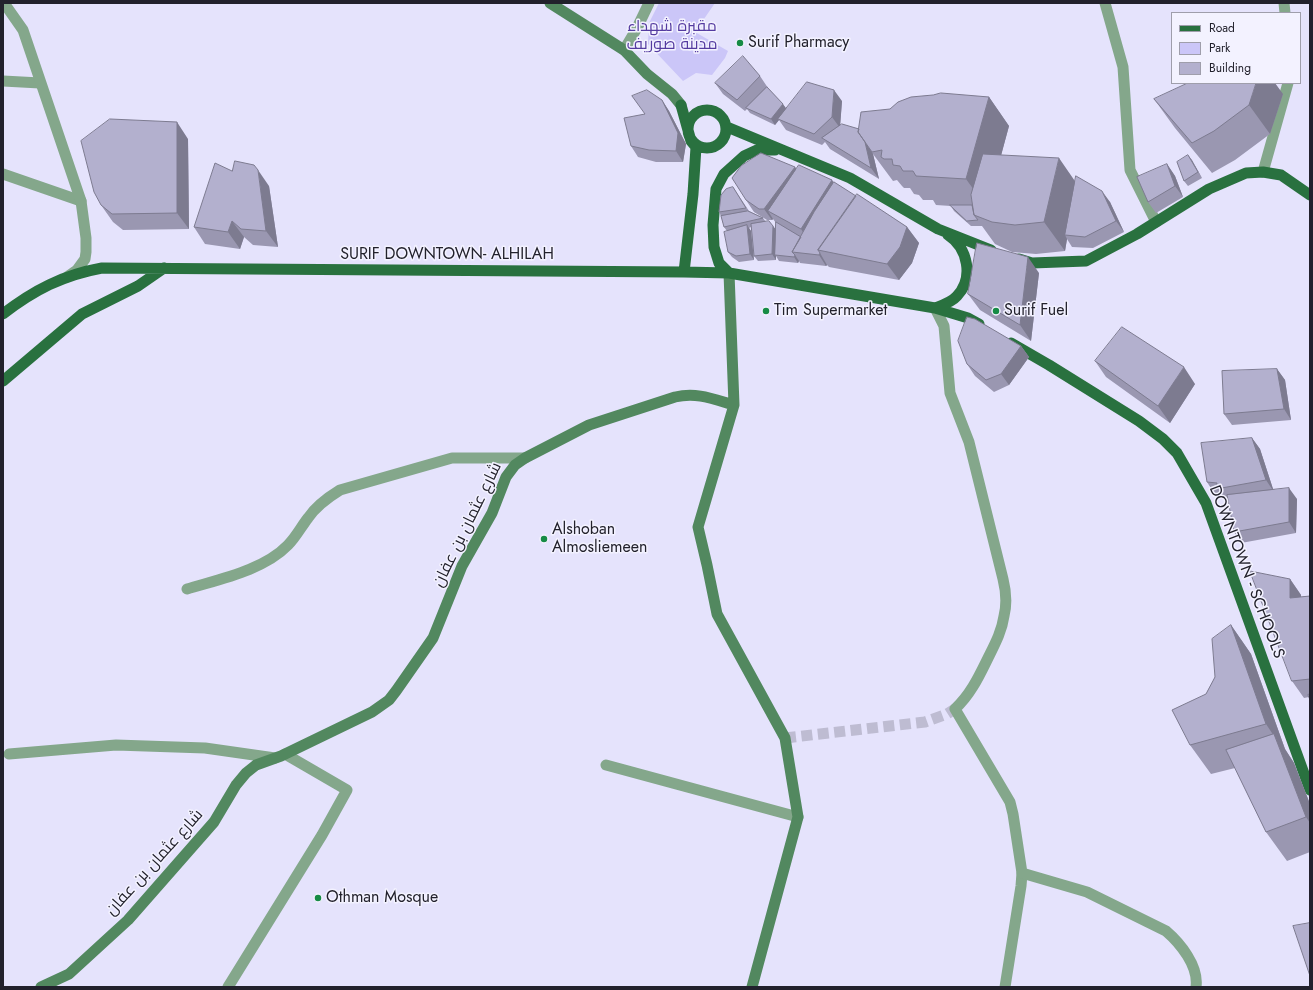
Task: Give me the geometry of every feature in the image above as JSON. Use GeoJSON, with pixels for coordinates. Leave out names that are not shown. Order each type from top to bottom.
{"type":"FeatureCollection","features":[{"type":"Feature","properties":{"kind":"main road"},"geometry":{"type":"LineString","coordinates":[[550,3],[624,50],[647,74],[672,94],[681,105],[696,114]]}},
{"type":"Feature","properties":{"kind":"main road"},"geometry":{"type":"LineString","coordinates":[[681,105],[691,142],[696,146],[693,194],[684,272]]}},
{"type":"Feature","properties":{"kind":"main road"},"geometry":{"type":"LineString","coordinates":[[709,110],[715,112],[725,121],[726,127],[726,133],[721,143],[711,148],[706,149],[695,144],[689,135],[691,120],[696,114],[709,110]]}},
{"type":"Feature","properties":{"kind":"main road"},"geometry":{"type":"LineString","coordinates":[[726,127],[850,178],[954,239],[965,255],[968,276],[963,289],[958,295],[954,299],[936,308]]}},
{"type":"Feature","properties":{"kind":"main road"},"geometry":{"type":"LineString","coordinates":[[752,987],[798,817],[785,738],[717,614],[698,527],[734,405],[729,273],[719,263],[714,247],[713,225],[716,188],[724,174],[744,156],[762,150],[781,150]]}},
{"type":"Feature","properties":{"kind":"main road"},"geometry":{"type":"LineString","coordinates":[[938,229],[1007,256],[1032,263],[1086,261],[1137,234],[1209,189],[1246,173],[1263,172],[1281,175],[1310,195]]}},
{"type":"Feature","properties":{"kind":"main road","name":"SURIF DOWNTOWN- ALHILAH"},"geometry":{"type":"LineString","coordinates":[[3,314],[23,298],[54,282],[74,274],[102,268],[729,273],[936,308]]}},
{"type":"Feature","properties":{"kind":"main road"},"geometry":{"type":"LineString","coordinates":[[3,381],[82,314],[138,286],[164,268]]}},
{"type":"Feature","properties":{"kind":"main road"},"geometry":{"type":"LineString","coordinates":[[936,308],[968,318],[988,329]]}},
{"type":"Feature","properties":{"kind":"main road","name":"DOWNTOWN - SCHOOLS"},"geometry":{"type":"LineString","coordinates":[[1002,337],[1139,421],[1163,439],[1177,453],[1206,503],[1310,790]]}},
{"type":"Feature","properties":{"kind":"main road","name":"شارع عثمان بن عفان"},"geometry":{"type":"LineString","coordinates":[[41,987],[69,974],[128,920],[214,822],[236,786],[246,773],[256,765],[280,756],[378,708],[389,700],[433,638],[462,566],[492,513],[506,477],[515,465],[525,458],[589,425],[675,397],[698,395],[734,405]]}},
{"type":"Feature","properties":{"kind":"street"},"geometry":{"type":"LineString","coordinates":[[4,3],[23,30],[81,201],[86,238],[85,259],[77,270],[64,279]]}},
{"type":"Feature","properties":{"kind":"street"},"geometry":{"type":"LineString","coordinates":[[624,50],[649,3]]}},
{"type":"Feature","properties":{"kind":"street"},"geometry":{"type":"LineString","coordinates":[[1105,3],[1123,67],[1130,170],[1156,222]]}},
{"type":"Feature","properties":{"kind":"street"},"geometry":{"type":"LineString","coordinates":[[3,81],[40,83]]}},
{"type":"Feature","properties":{"kind":"street"},"geometry":{"type":"LineString","coordinates":[[1263,172],[1288,84]]}},
{"type":"Feature","properties":{"kind":"street"},"geometry":{"type":"LineString","coordinates":[[3,174],[81,201]]}},
{"type":"Feature","properties":{"kind":"street"},"geometry":{"type":"LineString","coordinates":[[936,308],[944,326],[950,393],[968,442],[1003,579],[1006,601],[1000,633],[977,682],[964,701],[955,708],[1010,802],[1014,814],[1022,873],[1005,987]]}},
{"type":"Feature","properties":{"kind":"street"},"geometry":{"type":"LineString","coordinates":[[187,589],[253,568],[276,556],[298,533],[317,506],[340,490],[452,458],[525,458]]}},
{"type":"Feature","properties":{"kind":"street"},"geometry":{"type":"LineString","coordinates":[[9,754],[116,745],[206,748],[280,756],[347,790],[322,835],[228,987]]}},
{"type":"Feature","properties":{"kind":"street"},"geometry":{"type":"LineString","coordinates":[[606,765],[798,817]]}},
{"type":"Feature","properties":{"kind":"street"},"geometry":{"type":"LineString","coordinates":[[1022,873],[1087,892],[1166,931],[1176,940],[1192,964],[1196,987]]}},
{"type":"Feature","properties":{"kind":"green space","name":"مقبرة شهداء مدينة صوريف"},"geometry":{"type":"Polygon","coordinates":[[[659,3],[715,3],[695,32],[728,51],[725,58],[712,75],[696,73],[683,81],[648,44],[649,23],[659,3]]]}},
{"type":"Feature","properties":{"kind":"building"},"geometry":{"type":"Polygon","coordinates":[[[743,56],[760,76],[737,100],[715,83],[743,56]]]}},
{"type":"Feature","properties":{"kind":"building"},"geometry":{"type":"Polygon","coordinates":[[[807,82],[834,90],[832,117],[814,134],[778,119],[807,82]]]}},
{"type":"Feature","properties":{"kind":"building"},"geometry":{"type":"Polygon","coordinates":[[[1186,84],[1256,84],[1249,105],[1214,131],[1192,143],[1154,99],[1186,84]]]}},
{"type":"Feature","properties":{"kind":"building"},"geometry":{"type":"Polygon","coordinates":[[[767,87],[783,104],[771,119],[746,108],[767,87]]]}},
{"type":"Feature","properties":{"kind":"building"},"geometry":{"type":"Polygon","coordinates":[[[647,90],[662,100],[678,133],[676,151],[649,150],[631,146],[624,118],[645,114],[632,96],[647,90]]]}},
{"type":"Feature","properties":{"kind":"building"},"geometry":{"type":"Polygon","coordinates":[[[941,93],[989,97],[966,179],[916,176],[913,171],[903,171],[900,166],[893,165],[892,159],[884,159],[881,157],[882,150],[872,152],[858,132],[861,112],[890,109],[898,102],[911,97],[941,93]]]}},
{"type":"Feature","properties":{"kind":"building"},"geometry":{"type":"Polygon","coordinates":[[[110,119],[177,122],[177,213],[112,214],[101,205],[94,192],[81,141],[110,119]]]}},
{"type":"Feature","properties":{"kind":"building"},"geometry":{"type":"Polygon","coordinates":[[[842,124],[859,129],[858,132],[865,142],[871,168],[822,138],[842,124]]]}},
{"type":"Feature","properties":{"kind":"building"},"geometry":{"type":"Polygon","coordinates":[[[761,153],[795,167],[764,209],[759,209],[746,200],[732,178],[741,166],[761,153]]]}},
{"type":"Feature","properties":{"kind":"building"},"geometry":{"type":"Polygon","coordinates":[[[983,154],[1059,158],[1044,222],[1015,225],[992,222],[974,215],[971,195],[983,154]]]}},
{"type":"Feature","properties":{"kind":"building"},"geometry":{"type":"Polygon","coordinates":[[[1188,155],[1198,172],[1184,181],[1177,162],[1188,155]]]}},
{"type":"Feature","properties":{"kind":"building"},"geometry":{"type":"Polygon","coordinates":[[[235,161],[254,165],[258,170],[266,231],[241,229],[232,221],[228,232],[194,227],[215,163],[232,171],[235,161]]]}},
{"type":"Feature","properties":{"kind":"building"},"geometry":{"type":"Polygon","coordinates":[[[1167,164],[1175,186],[1148,202],[1137,177],[1167,164]]]}},
{"type":"Feature","properties":{"kind":"building"},"geometry":{"type":"Polygon","coordinates":[[[799,165],[832,180],[801,229],[768,211],[799,165]]]}},
{"type":"Feature","properties":{"kind":"building"},"geometry":{"type":"Polygon","coordinates":[[[1076,176],[1102,191],[1116,221],[1085,237],[1065,235],[1076,176]]]}},
{"type":"Feature","properties":{"kind":"building"},"geometry":{"type":"Polygon","coordinates":[[[834,182],[856,196],[818,250],[820,253],[819,255],[792,252],[814,212],[834,182]]]}},
{"type":"Feature","properties":{"kind":"building"},"geometry":{"type":"Polygon","coordinates":[[[733,187],[746,208],[719,212],[721,195],[726,189],[733,187]]]}},
{"type":"Feature","properties":{"kind":"building"},"geometry":{"type":"Polygon","coordinates":[[[857,194],[907,227],[900,247],[887,264],[818,250],[857,194]]]}},
{"type":"Feature","properties":{"kind":"building"},"geometry":{"type":"Polygon","coordinates":[[[950,205],[972,205],[974,215],[978,220],[967,221],[950,205]]]}},
{"type":"Feature","properties":{"kind":"building"},"geometry":{"type":"Polygon","coordinates":[[[748,211],[763,218],[724,227],[721,216],[748,211]]]}},
{"type":"Feature","properties":{"kind":"building"},"geometry":{"type":"Polygon","coordinates":[[[769,221],[773,226],[772,254],[754,256],[751,224],[769,221]]]}},
{"type":"Feature","properties":{"kind":"building"},"geometry":{"type":"Polygon","coordinates":[[[776,222],[801,237],[792,252],[795,255],[794,257],[775,255],[776,222]]]}},
{"type":"Feature","properties":{"kind":"building"},"geometry":{"type":"Polygon","coordinates":[[[747,225],[750,254],[736,256],[728,252],[724,232],[747,225]]]}},
{"type":"Feature","properties":{"kind":"building"},"geometry":{"type":"Polygon","coordinates":[[[977,243],[1028,257],[1020,325],[968,294],[977,243]]]}},
{"type":"Feature","properties":{"kind":"building"},"geometry":{"type":"Polygon","coordinates":[[[967,317],[975,319],[1021,346],[1001,374],[986,380],[967,364],[958,341],[967,317]]]}},
{"type":"Feature","properties":{"kind":"building"},"geometry":{"type":"Polygon","coordinates":[[[1122,327],[1184,367],[1158,406],[1095,361],[1122,327]]]}},
{"type":"Feature","properties":{"kind":"building"},"geometry":{"type":"Polygon","coordinates":[[[1277,369],[1284,409],[1224,414],[1222,371],[1277,369]]]}},
{"type":"Feature","properties":{"kind":"building"},"geometry":{"type":"Polygon","coordinates":[[[1252,438],[1266,480],[1216,489],[1217,483],[1207,482],[1201,443],[1252,438]]]}},
{"type":"Feature","properties":{"kind":"building"},"geometry":{"type":"Polygon","coordinates":[[[1289,488],[1289,522],[1234,532],[1227,495],[1289,488]]]}},
{"type":"Feature","properties":{"kind":"building"},"geometry":{"type":"Polygon","coordinates":[[[1250,571],[1290,579],[1290,598],[1310,596],[1310,679],[1292,681],[1250,571]]]}},
{"type":"Feature","properties":{"kind":"building"},"geometry":{"type":"Polygon","coordinates":[[[1231,625],[1266,724],[1190,745],[1172,710],[1206,694],[1215,677],[1212,639],[1231,625]]]}},
{"type":"Feature","properties":{"kind":"building"},"geometry":{"type":"Polygon","coordinates":[[[1274,734],[1306,817],[1266,832],[1226,750],[1274,734]]]}},
{"type":"Feature","properties":{"kind":"building"},"geometry":{"type":"Polygon","coordinates":[[[1310,923],[1310,976],[1293,926],[1310,923]]]}},
{"type":"Feature","properties":{"kind":"tunnel"},"geometry":{"type":"LineString","coordinates":[[785,738],[925,722],[947,714],[955,709]]}},
{"type":"Feature","properties":{"kind":"place","name":"Surif Pharmacy"},"geometry":{"type":"Point","coordinates":[740,43]}},
{"type":"Feature","properties":{"kind":"place","name":"Tim Supermarket"},"geometry":{"type":"Point","coordinates":[766,311]}},
{"type":"Feature","properties":{"kind":"place","name":"Surif Fuel"},"geometry":{"type":"Point","coordinates":[996,311]}},
{"type":"Feature","properties":{"kind":"place","name":"Alshoban Almosliemeen"},"geometry":{"type":"Point","coordinates":[544,539]}},
{"type":"Feature","properties":{"kind":"place","name":"Othman Mosque"},"geometry":{"type":"Point","coordinates":[318,898]}}]}
